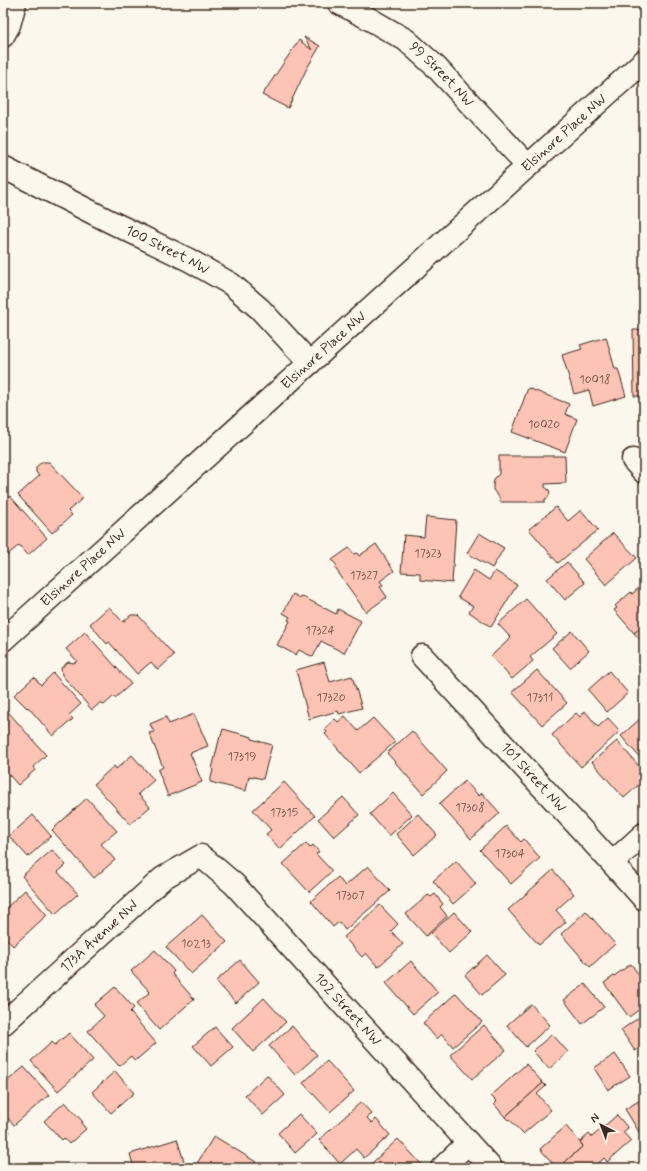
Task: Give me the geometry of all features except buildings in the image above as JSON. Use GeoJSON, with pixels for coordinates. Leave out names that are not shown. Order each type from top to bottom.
{"type":"FeatureCollection","features":[{"type":"Feature","properties":{"kind":"street"},"geometry":{"type":"LineString","coordinates":[[6,30],[15,3]]}},
{"type":"Feature","properties":{"kind":"street","name":"99 Street NW"},"geometry":{"type":"LineString","coordinates":[[339,3],[406,40],[436,67],[528,166]]}},
{"type":"Feature","properties":{"kind":"street","name":"Elsinore Place NW"},"geometry":{"type":"LineString","coordinates":[[3,640],[644,61]]}},
{"type":"Feature","properties":{"kind":"street","name":"100 Street NW"},"geometry":{"type":"LineString","coordinates":[[3,167],[189,260],[231,284],[260,308],[310,363]]}},
{"type":"Feature","properties":{"kind":"street","name":"101 Street NW"},"geometry":{"type":"LineString","coordinates":[[422,656],[644,899]]}},
{"type":"Feature","properties":{"kind":"street"},"geometry":{"type":"LineString","coordinates":[[612,863],[644,834]]}},
{"type":"Feature","properties":{"kind":"street","name":"173A Avenue NW"},"geometry":{"type":"LineString","coordinates":[[3,1024],[163,878],[201,856]]}},
{"type":"Feature","properties":{"kind":"street","name":"102 Street NW"},"geometry":{"type":"LineString","coordinates":[[201,856],[234,884],[491,1168]]}},
{"type":"Feature","properties":{"kind":"street"},"geometry":{"type":"LineString","coordinates":[[442,1168],[468,1143]]}}]}
